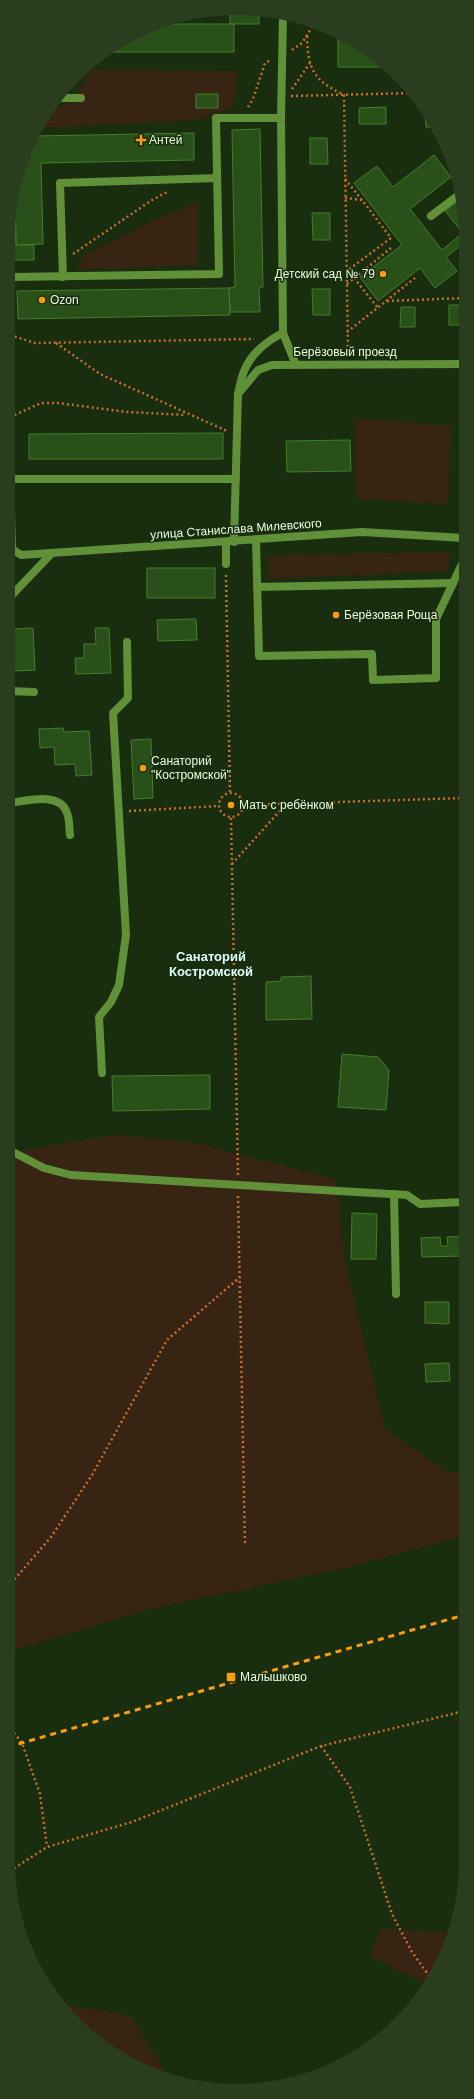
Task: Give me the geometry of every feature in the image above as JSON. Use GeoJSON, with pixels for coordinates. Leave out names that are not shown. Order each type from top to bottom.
{"type":"FeatureCollection","features":[{"type":"Feature","properties":{"kind":"street"},"geometry":{"type":"LineString","coordinates":[[283,20],[282,96],[280,118],[284,333],[296,364]]}},
{"type":"Feature","properties":{"kind":"street"},"geometry":{"type":"LineString","coordinates":[[64,98],[81,98]]}},
{"type":"Feature","properties":{"kind":"street"},"geometry":{"type":"LineString","coordinates":[[15,278],[219,274],[216,118],[280,118]]}},
{"type":"Feature","properties":{"kind":"street"},"geometry":{"type":"LineString","coordinates":[[63,277],[60,183],[217,178]]}},
{"type":"Feature","properties":{"kind":"street"},"geometry":{"type":"LineString","coordinates":[[432,216],[456,198]]}},
{"type":"Feature","properties":{"kind":"street"},"geometry":{"type":"LineString","coordinates":[[226,564],[230,542],[236,479],[238,394],[245,369],[262,346],[271,339],[284,333]]}},
{"type":"Feature","properties":{"kind":"street","name":"Берёзовый проезд"},"geometry":{"type":"LineString","coordinates":[[238,394],[258,370],[272,364],[459,364]]}},
{"type":"Feature","properties":{"kind":"street"},"geometry":{"type":"LineString","coordinates":[[15,479],[236,479]]}},
{"type":"Feature","properties":{"kind":"street","name":"улица Станислава Милевского"},"geometry":{"type":"LineString","coordinates":[[15,552],[21,556],[362,532],[459,538]]}},
{"type":"Feature","properties":{"kind":"street"},"geometry":{"type":"LineString","coordinates":[[256,540],[259,656],[372,654],[373,680],[436,678],[436,620],[459,570]]}},
{"type":"Feature","properties":{"kind":"street"},"geometry":{"type":"LineString","coordinates":[[15,592],[52,553]]}},
{"type":"Feature","properties":{"kind":"street"},"geometry":{"type":"LineString","coordinates":[[257,588],[453,583]]}},
{"type":"Feature","properties":{"kind":"street"},"geometry":{"type":"LineString","coordinates":[[102,1073],[99,1017],[111,1002],[119,985],[126,935],[113,713],[128,698],[127,642]]}},
{"type":"Feature","properties":{"kind":"street"},"geometry":{"type":"LineString","coordinates":[[15,691],[34,692]]}},
{"type":"Feature","properties":{"kind":"street"},"geometry":{"type":"LineString","coordinates":[[15,802],[46,799],[58,803],[67,812],[70,835]]}},
{"type":"Feature","properties":{"kind":"street"},"geometry":{"type":"LineString","coordinates":[[15,1153],[44,1168],[70,1175],[407,1195],[420,1204],[459,1202]]}},
{"type":"Feature","properties":{"kind":"street"},"geometry":{"type":"LineString","coordinates":[[394,1194],[396,1294]]}},
{"type":"Feature","properties":{"kind":"path"},"geometry":{"type":"LineString","coordinates":[[241,118],[253,99],[265,63],[302,43],[311,28]]}},
{"type":"Feature","properties":{"kind":"path"},"geometry":{"type":"LineString","coordinates":[[307,34],[310,63],[316,75],[325,86],[344,95]]}},
{"type":"Feature","properties":{"kind":"path"},"geometry":{"type":"LineString","coordinates":[[282,96],[292,89],[310,63]]}},
{"type":"Feature","properties":{"kind":"path"},"geometry":{"type":"LineString","coordinates":[[282,96],[406,93]]}},
{"type":"Feature","properties":{"kind":"path"},"geometry":{"type":"LineString","coordinates":[[344,95],[348,351]]}},
{"type":"Feature","properties":{"kind":"path"},"geometry":{"type":"LineString","coordinates":[[345,178],[391,238],[346,271]]}},
{"type":"Feature","properties":{"kind":"path"},"geometry":{"type":"LineString","coordinates":[[62,261],[146,204],[172,189]]}},
{"type":"Feature","properties":{"kind":"path"},"geometry":{"type":"LineString","coordinates":[[345,198],[362,200]]}},
{"type":"Feature","properties":{"kind":"path"},"geometry":{"type":"LineString","coordinates":[[347,284],[391,248]]}},
{"type":"Feature","properties":{"kind":"path"},"geometry":{"type":"LineString","coordinates":[[354,278],[378,308]]}},
{"type":"Feature","properties":{"kind":"path"},"geometry":{"type":"LineString","coordinates":[[347,332],[415,278]]}},
{"type":"Feature","properties":{"kind":"path"},"geometry":{"type":"LineString","coordinates":[[386,301],[459,298]]}},
{"type":"Feature","properties":{"kind":"path"},"geometry":{"type":"LineString","coordinates":[[15,337],[35,343],[271,339]]}},
{"type":"Feature","properties":{"kind":"path"},"geometry":{"type":"LineString","coordinates":[[56,343],[100,374],[188,415],[226,430],[237,441]]}},
{"type":"Feature","properties":{"kind":"path"},"geometry":{"type":"LineString","coordinates":[[15,415],[41,403],[58,403],[127,412],[188,415]]}},
{"type":"Feature","properties":{"kind":"path"},"geometry":{"type":"LineString","coordinates":[[226,564],[230,793]]}},
{"type":"Feature","properties":{"kind":"path"},"geometry":{"type":"LineString","coordinates":[[230,793],[240,797],[243,805],[239,815],[230,818],[221,814],[218,806],[222,796],[230,793]]}},
{"type":"Feature","properties":{"kind":"path"},"geometry":{"type":"LineString","coordinates":[[243,805],[459,798]]}},
{"type":"Feature","properties":{"kind":"path"},"geometry":{"type":"LineString","coordinates":[[232,864],[286,804]]}},
{"type":"Feature","properties":{"kind":"path"},"geometry":{"type":"LineString","coordinates":[[119,812],[218,806]]}},
{"type":"Feature","properties":{"kind":"path"},"geometry":{"type":"LineString","coordinates":[[15,1579],[51,1537],[92,1475],[167,1340],[240,1278]]}},
{"type":"Feature","properties":{"kind":"path"},"geometry":{"type":"LineString","coordinates":[[15,1868],[47,1847],[132,1822],[321,1746],[459,1712]]}},
{"type":"Feature","properties":{"kind":"path"},"geometry":{"type":"LineString","coordinates":[[15,1734],[22,1743],[40,1794],[47,1847]]}},
{"type":"Feature","properties":{"kind":"path"},"geometry":{"type":"LineString","coordinates":[[321,1746],[350,1787],[392,1914],[412,1952],[428,1975]]}},
{"type":"Feature","properties":{"kind":"shaded area"},"geometry":{"type":"Polygon","coordinates":[[[92,70],[238,71],[233,107],[199,120],[44,128],[58,106],[68,105],[92,70]]]}},
{"type":"Feature","properties":{"kind":"shaded area"},"geometry":{"type":"Polygon","coordinates":[[[197,203],[197,265],[78,270],[82,256],[163,216],[197,203]]]}},
{"type":"Feature","properties":{"kind":"shaded area"},"geometry":{"type":"Polygon","coordinates":[[[354,418],[451,426],[448,504],[357,499],[354,418]]]}},
{"type":"Feature","properties":{"kind":"shaded area"},"geometry":{"type":"Polygon","coordinates":[[[451,552],[447,571],[268,579],[269,555],[451,552]]]}},
{"type":"Feature","properties":{"kind":"shaded area"},"geometry":{"type":"Polygon","coordinates":[[[112,1135],[191,1142],[336,1179],[345,1261],[385,1429],[449,1473],[459,1472],[459,1537],[350,1567],[154,1608],[15,1650],[15,1152],[112,1135]]]}},
{"type":"Feature","properties":{"kind":"shaded area"},"geometry":{"type":"Polygon","coordinates":[[[380,1929],[447,1932],[436,1960],[423,1983],[370,1956],[380,1929]]]}},
{"type":"Feature","properties":{"kind":"shaded area"},"geometry":{"type":"Polygon","coordinates":[[[67,2004],[131,2016],[165,2072],[139,2061],[114,2047],[91,2029],[67,2004]]]}},
{"type":"Feature","properties":{"kind":"building"},"geometry":{"type":"Polygon","coordinates":[[[230,15],[259,16],[259,24],[230,24],[230,15]]]}},
{"type":"Feature","properties":{"kind":"building"},"geometry":{"type":"Polygon","coordinates":[[[176,24],[234,24],[234,52],[114,52],[152,32],[176,24]]]}},
{"type":"Feature","properties":{"kind":"building"},"geometry":{"type":"Polygon","coordinates":[[[338,40],[360,52],[379,67],[338,67],[338,40]]]}},
{"type":"Feature","properties":{"kind":"building"},"geometry":{"type":"Polygon","coordinates":[[[196,94],[218,94],[218,108],[196,108],[196,94]]]}},
{"type":"Feature","properties":{"kind":"building"},"geometry":{"type":"Polygon","coordinates":[[[386,107],[386,124],[359,124],[359,108],[386,107]]]}},
{"type":"Feature","properties":{"kind":"building"},"geometry":{"type":"Polygon","coordinates":[[[426,120],[430,127],[426,127],[426,120]]]}},
{"type":"Feature","properties":{"kind":"building"},"geometry":{"type":"Polygon","coordinates":[[[260,129],[263,287],[259,287],[260,312],[230,312],[229,288],[235,287],[232,130],[260,129]]]}},
{"type":"Feature","properties":{"kind":"building"},"geometry":{"type":"Polygon","coordinates":[[[194,133],[194,160],[41,163],[43,244],[16,245],[15,219],[19,194],[27,166],[40,136],[194,133]]]}},
{"type":"Feature","properties":{"kind":"building"},"geometry":{"type":"Polygon","coordinates":[[[310,138],[327,138],[328,164],[310,164],[310,138]]]}},
{"type":"Feature","properties":{"kind":"building"},"geometry":{"type":"Polygon","coordinates":[[[434,155],[450,175],[450,178],[410,209],[442,250],[459,236],[459,247],[446,257],[457,271],[435,288],[420,268],[378,301],[360,277],[402,245],[354,183],[377,166],[393,187],[434,155]]]}},
{"type":"Feature","properties":{"kind":"building"},"geometry":{"type":"Polygon","coordinates":[[[456,202],[459,228],[445,211],[456,202]]]}},
{"type":"Feature","properties":{"kind":"building"},"geometry":{"type":"Polygon","coordinates":[[[312,213],[330,213],[330,240],[313,240],[312,213]]]}},
{"type":"Feature","properties":{"kind":"building"},"geometry":{"type":"Polygon","coordinates":[[[15,219],[16,245],[34,245],[34,260],[15,260],[15,219]]]}},
{"type":"Feature","properties":{"kind":"building"},"geometry":{"type":"Polygon","coordinates":[[[229,288],[230,315],[18,319],[17,291],[229,288]]]}},
{"type":"Feature","properties":{"kind":"building"},"geometry":{"type":"Polygon","coordinates":[[[312,289],[330,289],[330,315],[313,315],[312,289]]]}},
{"type":"Feature","properties":{"kind":"building"},"geometry":{"type":"Polygon","coordinates":[[[449,305],[459,305],[459,325],[449,325],[449,305]]]}},
{"type":"Feature","properties":{"kind":"building"},"geometry":{"type":"Polygon","coordinates":[[[401,307],[415,307],[415,327],[400,327],[401,307]]]}},
{"type":"Feature","properties":{"kind":"building"},"geometry":{"type":"Polygon","coordinates":[[[223,433],[223,459],[29,459],[29,434],[223,433]]]}},
{"type":"Feature","properties":{"kind":"building"},"geometry":{"type":"Polygon","coordinates":[[[350,440],[351,471],[287,472],[286,441],[350,440]]]}},
{"type":"Feature","properties":{"kind":"building"},"geometry":{"type":"Polygon","coordinates":[[[147,568],[215,568],[215,598],[147,598],[147,568]]]}},
{"type":"Feature","properties":{"kind":"building"},"geometry":{"type":"Polygon","coordinates":[[[196,619],[197,640],[158,641],[157,620],[196,619]]]}},
{"type":"Feature","properties":{"kind":"building"},"geometry":{"type":"Polygon","coordinates":[[[33,628],[35,670],[15,671],[15,629],[33,628]]]}},
{"type":"Feature","properties":{"kind":"building"},"geometry":{"type":"Polygon","coordinates":[[[95,628],[109,628],[111,673],[76,674],[75,658],[84,658],[84,644],[96,644],[95,628]]]}},
{"type":"Feature","properties":{"kind":"building"},"geometry":{"type":"Polygon","coordinates":[[[63,728],[64,732],[89,731],[92,775],[76,776],[75,764],[55,765],[54,747],[40,748],[39,729],[63,728]]]}},
{"type":"Feature","properties":{"kind":"building"},"geometry":{"type":"Polygon","coordinates":[[[151,739],[153,798],[134,799],[131,740],[151,739]]]}},
{"type":"Feature","properties":{"kind":"building"},"geometry":{"type":"Polygon","coordinates":[[[311,976],[312,1019],[266,1020],[266,982],[281,981],[281,977],[311,976]]]}},
{"type":"Feature","properties":{"kind":"building"},"geometry":{"type":"Polygon","coordinates":[[[342,1054],[378,1057],[389,1070],[386,1110],[338,1107],[342,1054]]]}},
{"type":"Feature","properties":{"kind":"building"},"geometry":{"type":"Polygon","coordinates":[[[210,1075],[210,1109],[113,1111],[112,1076],[210,1075]]]}},
{"type":"Feature","properties":{"kind":"building"},"geometry":{"type":"Polygon","coordinates":[[[352,1213],[377,1214],[376,1259],[351,1259],[352,1213]]]}},
{"type":"Feature","properties":{"kind":"building"},"geometry":{"type":"Polygon","coordinates":[[[459,1236],[459,1256],[422,1257],[421,1238],[440,1237],[441,1246],[448,1246],[447,1237],[459,1236]]]}},
{"type":"Feature","properties":{"kind":"building"},"geometry":{"type":"Polygon","coordinates":[[[425,1302],[449,1302],[449,1324],[425,1323],[425,1302]]]}},
{"type":"Feature","properties":{"kind":"building"},"geometry":{"type":"Polygon","coordinates":[[[449,1363],[450,1381],[426,1382],[425,1364],[449,1363]]]}},
{"type":"Feature","properties":{"kind":"railway"},"geometry":{"type":"LineString","coordinates":[[15,1745],[459,1616]]}},
{"type":"Feature","properties":{"kind":"place","name":"Антей"},"geometry":{"type":"Point","coordinates":[141,140]}},
{"type":"Feature","properties":{"kind":"place","name":"Детский сад № 79"},"geometry":{"type":"Point","coordinates":[383,274]}},
{"type":"Feature","properties":{"kind":"place","name":"Ozon"},"geometry":{"type":"Point","coordinates":[42,300]}},
{"type":"Feature","properties":{"kind":"place","name":"Берёзовая Роща"},"geometry":{"type":"Point","coordinates":[336,615]}},
{"type":"Feature","properties":{"kind":"place","name":"Санаторий \"Костромской\""},"geometry":{"type":"Point","coordinates":[143,768]}},
{"type":"Feature","properties":{"kind":"place","name":"Мать с ребёнком"},"geometry":{"type":"Point","coordinates":[231,805]}},
{"type":"Feature","properties":{"kind":"place","name":"Малышково"},"geometry":{"type":"Point","coordinates":[231,1677]}},
{"type":"Feature","properties":{"kind":"district","name":"Санаторий Костромской"},"geometry":{"type":"Point","coordinates":[211,964]}}]}
